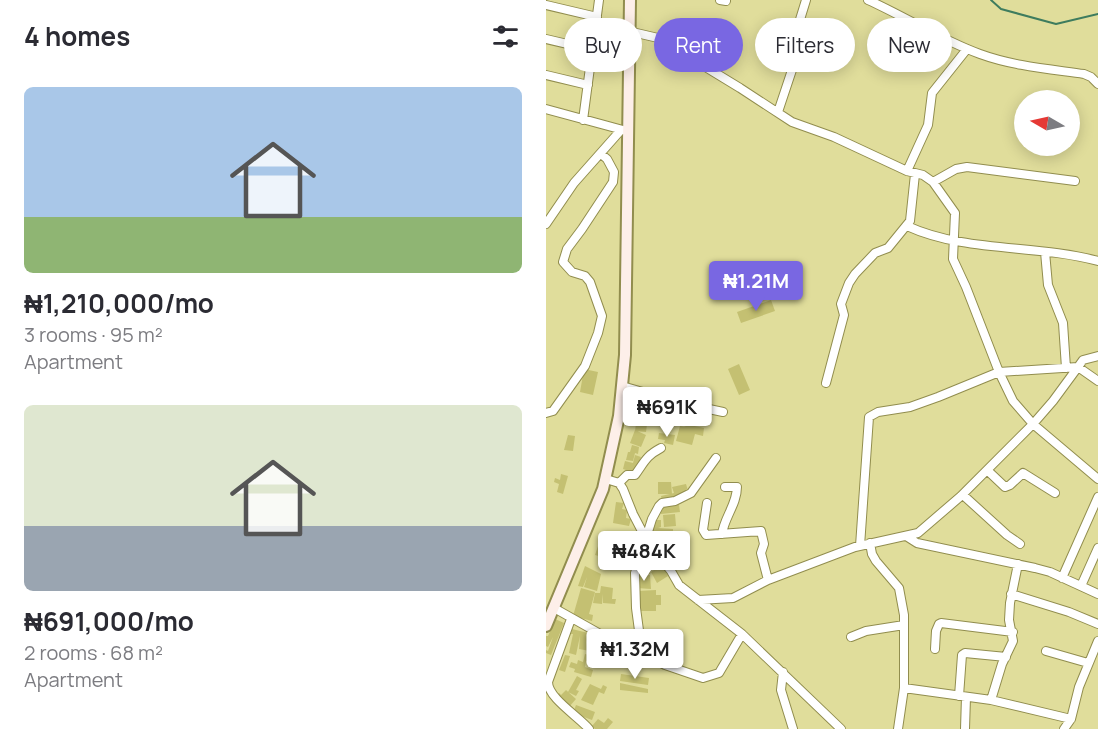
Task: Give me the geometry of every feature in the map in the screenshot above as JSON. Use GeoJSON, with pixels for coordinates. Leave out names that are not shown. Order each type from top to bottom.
{"type":"FeatureCollection","features":[{"type":"Feature","properties":{"kind":"main road"},"geometry":{"type":"LineString","coordinates":[[629,18],[630,0]]}},
{"type":"Feature","properties":{"kind":"main road"},"geometry":{"type":"LineString","coordinates":[[546,626],[596,510],[606,479],[619,416],[625,355],[624,131],[627,72]]}},
{"type":"Feature","properties":{"kind":"street"},"geometry":{"type":"LineString","coordinates":[[546,5],[597,17],[599,0]]}},
{"type":"Feature","properties":{"kind":"street"},"geometry":{"type":"LineString","coordinates":[[777,112],[793,67],[798,26],[806,0]]}},
{"type":"Feature","properties":{"kind":"street"},"geometry":{"type":"LineString","coordinates":[[868,0],[966,49],[1012,63],[1084,74],[1098,84]]}},
{"type":"Feature","properties":{"kind":"street"},"geometry":{"type":"LineString","coordinates":[[642,34],[658,38],[792,122],[834,137],[911,172],[923,175],[933,182],[955,213],[953,260],[955,267],[966,287],[999,372],[1013,401],[1033,424],[1098,479]]}},
{"type":"Feature","properties":{"kind":"street"},"geometry":{"type":"LineString","coordinates":[[546,39],[564,43]]}},
{"type":"Feature","properties":{"kind":"street"},"geometry":{"type":"LineString","coordinates":[[826,383],[844,315],[841,304],[849,284],[867,260],[875,253],[888,248],[900,231],[907,226],[911,217],[911,172],[928,125],[932,93],[966,49]]}},
{"type":"Feature","properties":{"kind":"street"},"geometry":{"type":"LineString","coordinates":[[583,120],[590,72]]}},
{"type":"Feature","properties":{"kind":"street"},"geometry":{"type":"LineString","coordinates":[[546,75],[588,85]]}},
{"type":"Feature","properties":{"kind":"street"},"geometry":{"type":"LineString","coordinates":[[546,110],[624,131],[574,183],[546,224]]}},
{"type":"Feature","properties":{"kind":"street"},"geometry":{"type":"LineString","coordinates":[[546,412],[554,411],[585,366],[602,316],[590,282],[585,276],[572,272],[563,262],[567,249],[613,182],[614,172],[607,159],[601,154]]}},
{"type":"Feature","properties":{"kind":"street"},"geometry":{"type":"LineString","coordinates":[[933,182],[956,169],[967,166],[1075,181]]}},
{"type":"Feature","properties":{"kind":"street"},"geometry":{"type":"LineString","coordinates":[[907,226],[954,240],[1098,261]]}},
{"type":"Feature","properties":{"kind":"street"},"geometry":{"type":"LineString","coordinates":[[1045,252],[1048,285],[1063,323],[1066,368]]}},
{"type":"Feature","properties":{"kind":"street"},"geometry":{"type":"LineString","coordinates":[[698,600],[729,599],[768,580],[860,546],[918,533],[963,495],[1033,424],[1083,360],[1098,356]]}},
{"type":"Feature","properties":{"kind":"street"},"geometry":{"type":"LineString","coordinates":[[860,546],[869,417],[878,412],[910,407],[999,372],[1078,367],[1098,381]]}},
{"type":"Feature","properties":{"kind":"street"},"geometry":{"type":"LineString","coordinates":[[622,386],[723,412]]}},
{"type":"Feature","properties":{"kind":"street"},"geometry":{"type":"LineString","coordinates":[[619,483],[627,475],[635,475],[643,461],[661,448]]}},
{"type":"Feature","properties":{"kind":"street"},"geometry":{"type":"LineString","coordinates":[[642,653],[634,580],[638,560],[652,519],[658,506],[687,496],[716,458]]}},
{"type":"Feature","properties":{"kind":"street"},"geometry":{"type":"LineString","coordinates":[[987,470],[1005,487],[1024,473],[1055,493]]}},
{"type":"Feature","properties":{"kind":"street"},"geometry":{"type":"LineString","coordinates":[[606,479],[619,483],[646,539],[664,561],[679,585],[742,634],[841,729]]}},
{"type":"Feature","properties":{"kind":"street"},"geometry":{"type":"LineString","coordinates":[[722,534],[737,495],[737,487],[725,487]]}},
{"type":"Feature","properties":{"kind":"street"},"geometry":{"type":"LineString","coordinates":[[963,495],[1020,544]]}},
{"type":"Feature","properties":{"kind":"street"},"geometry":{"type":"LineString","coordinates":[[1062,578],[1098,497]]}},
{"type":"Feature","properties":{"kind":"street"},"geometry":{"type":"LineString","coordinates":[[707,503],[704,533],[706,535],[760,531],[764,544],[761,554],[768,580]]}},
{"type":"Feature","properties":{"kind":"street"},"geometry":{"type":"LineString","coordinates":[[906,536],[918,543],[1050,572],[1098,594]]}},
{"type":"Feature","properties":{"kind":"street"},"geometry":{"type":"LineString","coordinates":[[870,543],[876,561],[899,588],[904,624],[904,688],[898,729]]}},
{"type":"Feature","properties":{"kind":"street"},"geometry":{"type":"LineString","coordinates":[[1081,586],[1098,548]]}},
{"type":"Feature","properties":{"kind":"street"},"geometry":{"type":"LineString","coordinates":[[991,700],[1013,641],[1009,620],[1011,594],[1018,564]]}},
{"type":"Feature","properties":{"kind":"street"},"geometry":{"type":"LineString","coordinates":[[1011,594],[1069,612],[1098,624]]}},
{"type":"Feature","properties":{"kind":"street"},"geometry":{"type":"LineString","coordinates":[[554,608],[602,636],[675,670],[703,678],[718,673],[742,634]]}},
{"type":"Feature","properties":{"kind":"street"},"geometry":{"type":"LineString","coordinates":[[571,619],[548,682],[548,688],[555,698],[589,729]]}},
{"type":"Feature","properties":{"kind":"street"},"geometry":{"type":"LineString","coordinates":[[935,649],[936,631],[941,623],[1013,632]]}},
{"type":"Feature","properties":{"kind":"street"},"geometry":{"type":"LineString","coordinates":[[852,637],[866,631],[904,624]]}},
{"type":"Feature","properties":{"kind":"street"},"geometry":{"type":"LineString","coordinates":[[1064,729],[1071,719],[1088,663],[1098,641]]}},
{"type":"Feature","properties":{"kind":"street"},"geometry":{"type":"LineString","coordinates":[[1046,651],[1088,663]]}},
{"type":"Feature","properties":{"kind":"street"},"geometry":{"type":"LineString","coordinates":[[965,729],[962,655],[965,653],[1006,657]]}},
{"type":"Feature","properties":{"kind":"street"},"geometry":{"type":"LineString","coordinates":[[783,672],[781,690],[794,729]]}},
{"type":"Feature","properties":{"kind":"street"},"geometry":{"type":"LineString","coordinates":[[904,688],[991,700],[1071,719]]}},
{"type":"Feature","properties":{"kind":"building"},"geometry":{"type":"Polygon","coordinates":[[[771,300],[775,311],[741,323],[737,312],[771,300]]]}},
{"type":"Feature","properties":{"kind":"building"},"geometry":{"type":"Polygon","coordinates":[[[739,364],[750,390],[739,395],[728,369],[739,364]]]}},
{"type":"Feature","properties":{"kind":"building"},"geometry":{"type":"Polygon","coordinates":[[[584,369],[598,372],[593,395],[580,392],[584,369]]]}},
{"type":"Feature","properties":{"kind":"building"},"geometry":{"type":"Polygon","coordinates":[[[666,408],[685,411],[683,419],[665,416],[666,408]]]}},
{"type":"Feature","properties":{"kind":"building"},"geometry":{"type":"Polygon","coordinates":[[[637,416],[648,417],[646,432],[635,431],[637,416]]]}},
{"type":"Feature","properties":{"kind":"building"},"geometry":{"type":"Polygon","coordinates":[[[681,420],[686,422],[685,424],[704,428],[703,436],[695,434],[692,445],[676,441],[680,426],[686,427],[680,424],[681,420]]]}},
{"type":"Feature","properties":{"kind":"building"},"geometry":{"type":"Polygon","coordinates":[[[635,430],[646,435],[641,447],[630,443],[635,430]]]}},
{"type":"Feature","properties":{"kind":"building"},"geometry":{"type":"Polygon","coordinates":[[[659,433],[675,435],[673,445],[658,439],[659,433]]]}},
{"type":"Feature","properties":{"kind":"building"},"geometry":{"type":"Polygon","coordinates":[[[568,435],[575,436],[573,451],[564,450],[568,435]]]}},
{"type":"Feature","properties":{"kind":"building"},"geometry":{"type":"Polygon","coordinates":[[[632,445],[639,447],[638,454],[635,453],[633,461],[626,460],[628,452],[632,445]]]}},
{"type":"Feature","properties":{"kind":"building"},"geometry":{"type":"Polygon","coordinates":[[[635,455],[641,457],[635,473],[623,469],[625,461],[633,463],[635,455]]]}},
{"type":"Feature","properties":{"kind":"building"},"geometry":{"type":"Polygon","coordinates":[[[561,474],[568,476],[563,494],[557,492],[559,484],[554,482],[555,478],[560,480],[561,474]]]}},
{"type":"Feature","properties":{"kind":"building"},"geometry":{"type":"Polygon","coordinates":[[[658,482],[671,482],[672,494],[658,494],[658,482]]]}},
{"type":"Feature","properties":{"kind":"building"},"geometry":{"type":"Polygon","coordinates":[[[686,484],[689,494],[662,501],[661,496],[674,493],[672,487],[686,484]]]}},
{"type":"Feature","properties":{"kind":"building"},"geometry":{"type":"Polygon","coordinates":[[[616,502],[624,503],[622,509],[627,510],[626,518],[631,519],[629,526],[613,523],[616,502]]]}},
{"type":"Feature","properties":{"kind":"building"},"geometry":{"type":"Polygon","coordinates":[[[679,505],[680,512],[661,514],[660,506],[679,505]]]}},
{"type":"Feature","properties":{"kind":"building"},"geometry":{"type":"Polygon","coordinates":[[[675,514],[676,526],[664,527],[663,515],[675,514]]]}},
{"type":"Feature","properties":{"kind":"building"},"geometry":{"type":"Polygon","coordinates":[[[653,520],[661,520],[661,527],[658,528],[673,529],[673,537],[662,536],[662,542],[652,541],[653,520]]]}},
{"type":"Feature","properties":{"kind":"building"},"geometry":{"type":"Polygon","coordinates":[[[600,540],[613,545],[609,554],[601,551],[599,556],[595,555],[600,540]]]}},
{"type":"Feature","properties":{"kind":"building"},"geometry":{"type":"Polygon","coordinates":[[[641,554],[653,556],[650,574],[638,572],[641,554]]]}},
{"type":"Feature","properties":{"kind":"building"},"geometry":{"type":"Polygon","coordinates":[[[662,565],[668,576],[657,583],[651,572],[662,565]]]}},
{"type":"Feature","properties":{"kind":"building"},"geometry":{"type":"Polygon","coordinates":[[[585,566],[601,574],[597,591],[584,587],[587,577],[583,587],[578,586],[585,566]]]}},
{"type":"Feature","properties":{"kind":"building"},"geometry":{"type":"Polygon","coordinates":[[[638,574],[650,575],[651,589],[637,588],[638,574]]]}},
{"type":"Feature","properties":{"kind":"building"},"geometry":{"type":"Polygon","coordinates":[[[601,586],[613,588],[612,599],[616,599],[615,604],[603,603],[603,594],[602,604],[593,603],[595,593],[600,593],[601,586]]]}},
{"type":"Feature","properties":{"kind":"building"},"geometry":{"type":"Polygon","coordinates":[[[581,588],[595,592],[589,614],[593,615],[592,621],[573,616],[581,588]]]}},
{"type":"Feature","properties":{"kind":"building"},"geometry":{"type":"Polygon","coordinates":[[[656,590],[656,595],[661,595],[661,605],[656,605],[656,611],[638,611],[638,591],[656,590]]]}},
{"type":"Feature","properties":{"kind":"building"},"geometry":{"type":"Polygon","coordinates":[[[555,619],[564,623],[551,655],[546,653],[546,650],[548,651],[553,637],[548,647],[546,636],[555,619]]]}},
{"type":"Feature","properties":{"kind":"building"},"geometry":{"type":"Polygon","coordinates":[[[572,629],[588,633],[586,646],[589,635],[594,637],[590,651],[579,649],[580,636],[576,655],[569,653],[572,629]]]}},
{"type":"Feature","properties":{"kind":"building"},"geometry":{"type":"Polygon","coordinates":[[[593,643],[609,646],[606,660],[593,658],[593,643]]]}},
{"type":"Feature","properties":{"kind":"building"},"geometry":{"type":"Polygon","coordinates":[[[585,654],[593,656],[591,663],[586,661],[585,667],[593,670],[591,677],[574,672],[575,669],[569,667],[571,662],[577,664],[578,660],[583,662],[585,654]]]}},
{"type":"Feature","properties":{"kind":"building"},"geometry":{"type":"Polygon","coordinates":[[[565,655],[570,656],[565,672],[559,670],[565,655]]]}},
{"type":"Feature","properties":{"kind":"building"},"geometry":{"type":"Polygon","coordinates":[[[621,674],[649,678],[648,685],[620,681],[621,674]]]}},
{"type":"Feature","properties":{"kind":"building"},"geometry":{"type":"Polygon","coordinates":[[[577,676],[582,679],[576,690],[579,691],[576,696],[568,692],[577,676]]]}},
{"type":"Feature","properties":{"kind":"building"},"geometry":{"type":"Polygon","coordinates":[[[620,683],[648,689],[648,693],[620,690],[620,683]]]}},
{"type":"Feature","properties":{"kind":"building"},"geometry":{"type":"Polygon","coordinates":[[[590,684],[601,689],[603,685],[607,687],[604,694],[599,692],[593,705],[581,700],[590,684]]]}},
{"type":"Feature","properties":{"kind":"building"},"geometry":{"type":"Polygon","coordinates":[[[566,690],[576,699],[569,707],[556,696],[566,690]]]}},
{"type":"Feature","properties":{"kind":"building"},"geometry":{"type":"Polygon","coordinates":[[[576,705],[595,712],[592,720],[573,713],[576,705]]]}},
{"type":"Feature","properties":{"kind":"building"},"geometry":{"type":"Polygon","coordinates":[[[608,718],[613,722],[607,729],[595,729],[592,726],[598,719],[604,723],[608,718]]]}},
{"type":"Feature","properties":{"kind":"waterway"},"geometry":{"type":"LineString","coordinates":[[991,0],[1001,9],[1056,24],[1098,14]]}}]}
